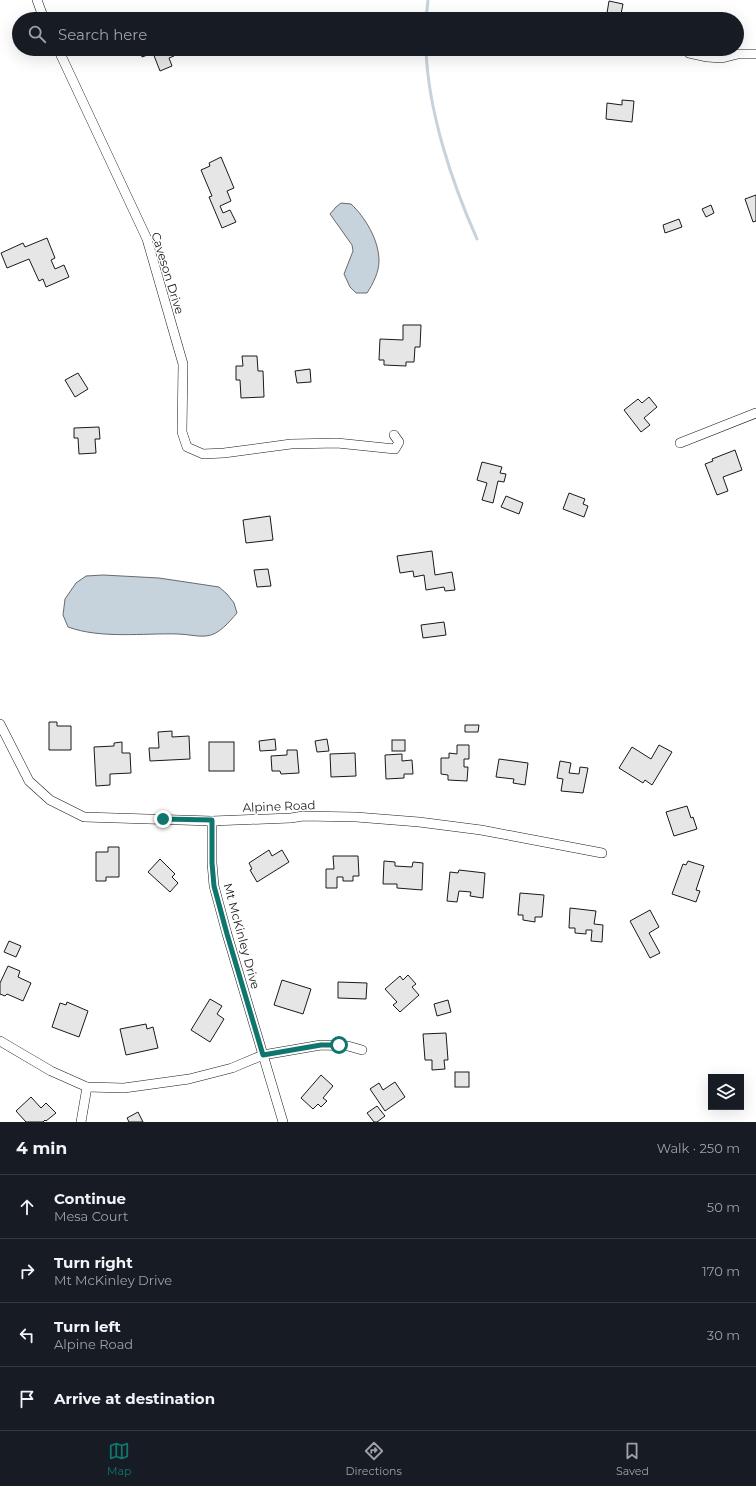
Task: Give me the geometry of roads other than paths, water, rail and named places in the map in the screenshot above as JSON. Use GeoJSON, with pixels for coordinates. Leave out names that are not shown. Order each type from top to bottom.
{"type":"FeatureCollection","features":[{"type":"Feature","properties":{"kind":"street"},"geometry":{"type":"LineString","coordinates":[[37,0],[41,12]]}},
{"type":"Feature","properties":{"kind":"street"},"geometry":{"type":"LineString","coordinates":[[744,54],[756,54]]}},
{"type":"Feature","properties":{"kind":"street","name":"Caveson Drive"},"geometry":{"type":"LineString","coordinates":[[61,56],[147,239],[183,364],[182,432],[187,447],[203,454],[224,453],[291,444],[337,443],[395,449],[400,442],[394,435]]}},
{"type":"Feature","properties":{"kind":"street"},"geometry":{"type":"LineString","coordinates":[[702,56],[722,58],[730,56]]}},
{"type":"Feature","properties":{"kind":"street"},"geometry":{"type":"LineString","coordinates":[[680,443],[756,413]]}},
{"type":"Feature","properties":{"kind":"street","name":"Alpine Road"},"geometry":{"type":"LineString","coordinates":[[0,724],[29,781],[50,800],[65,809],[84,817],[212,820],[291,818],[303,816],[381,818],[481,830],[602,853]]}},
{"type":"Feature","properties":{"kind":"street","name":"Mt McKinley Drive"},"geometry":{"type":"LineString","coordinates":[[212,820],[212,863],[214,886],[283,1122]]}},
{"type":"Feature","properties":{"kind":"street"},"geometry":{"type":"LineString","coordinates":[[0,1041],[51,1071],[86,1087],[124,1088],[189,1079],[232,1068],[263,1055],[321,1045],[343,1045],[362,1050]]}},
{"type":"Feature","properties":{"kind":"street"},"geometry":{"type":"LineString","coordinates":[[81,1122],[86,1087]]}},
{"type":"Feature","properties":{"kind":"waterway"},"geometry":{"type":"LineString","coordinates":[[427,12],[428,0]]}},
{"type":"Feature","properties":{"kind":"waterway"},"geometry":{"type":"LineString","coordinates":[[427,56],[431,97],[436,122],[450,171],[477,239]]}}]}
